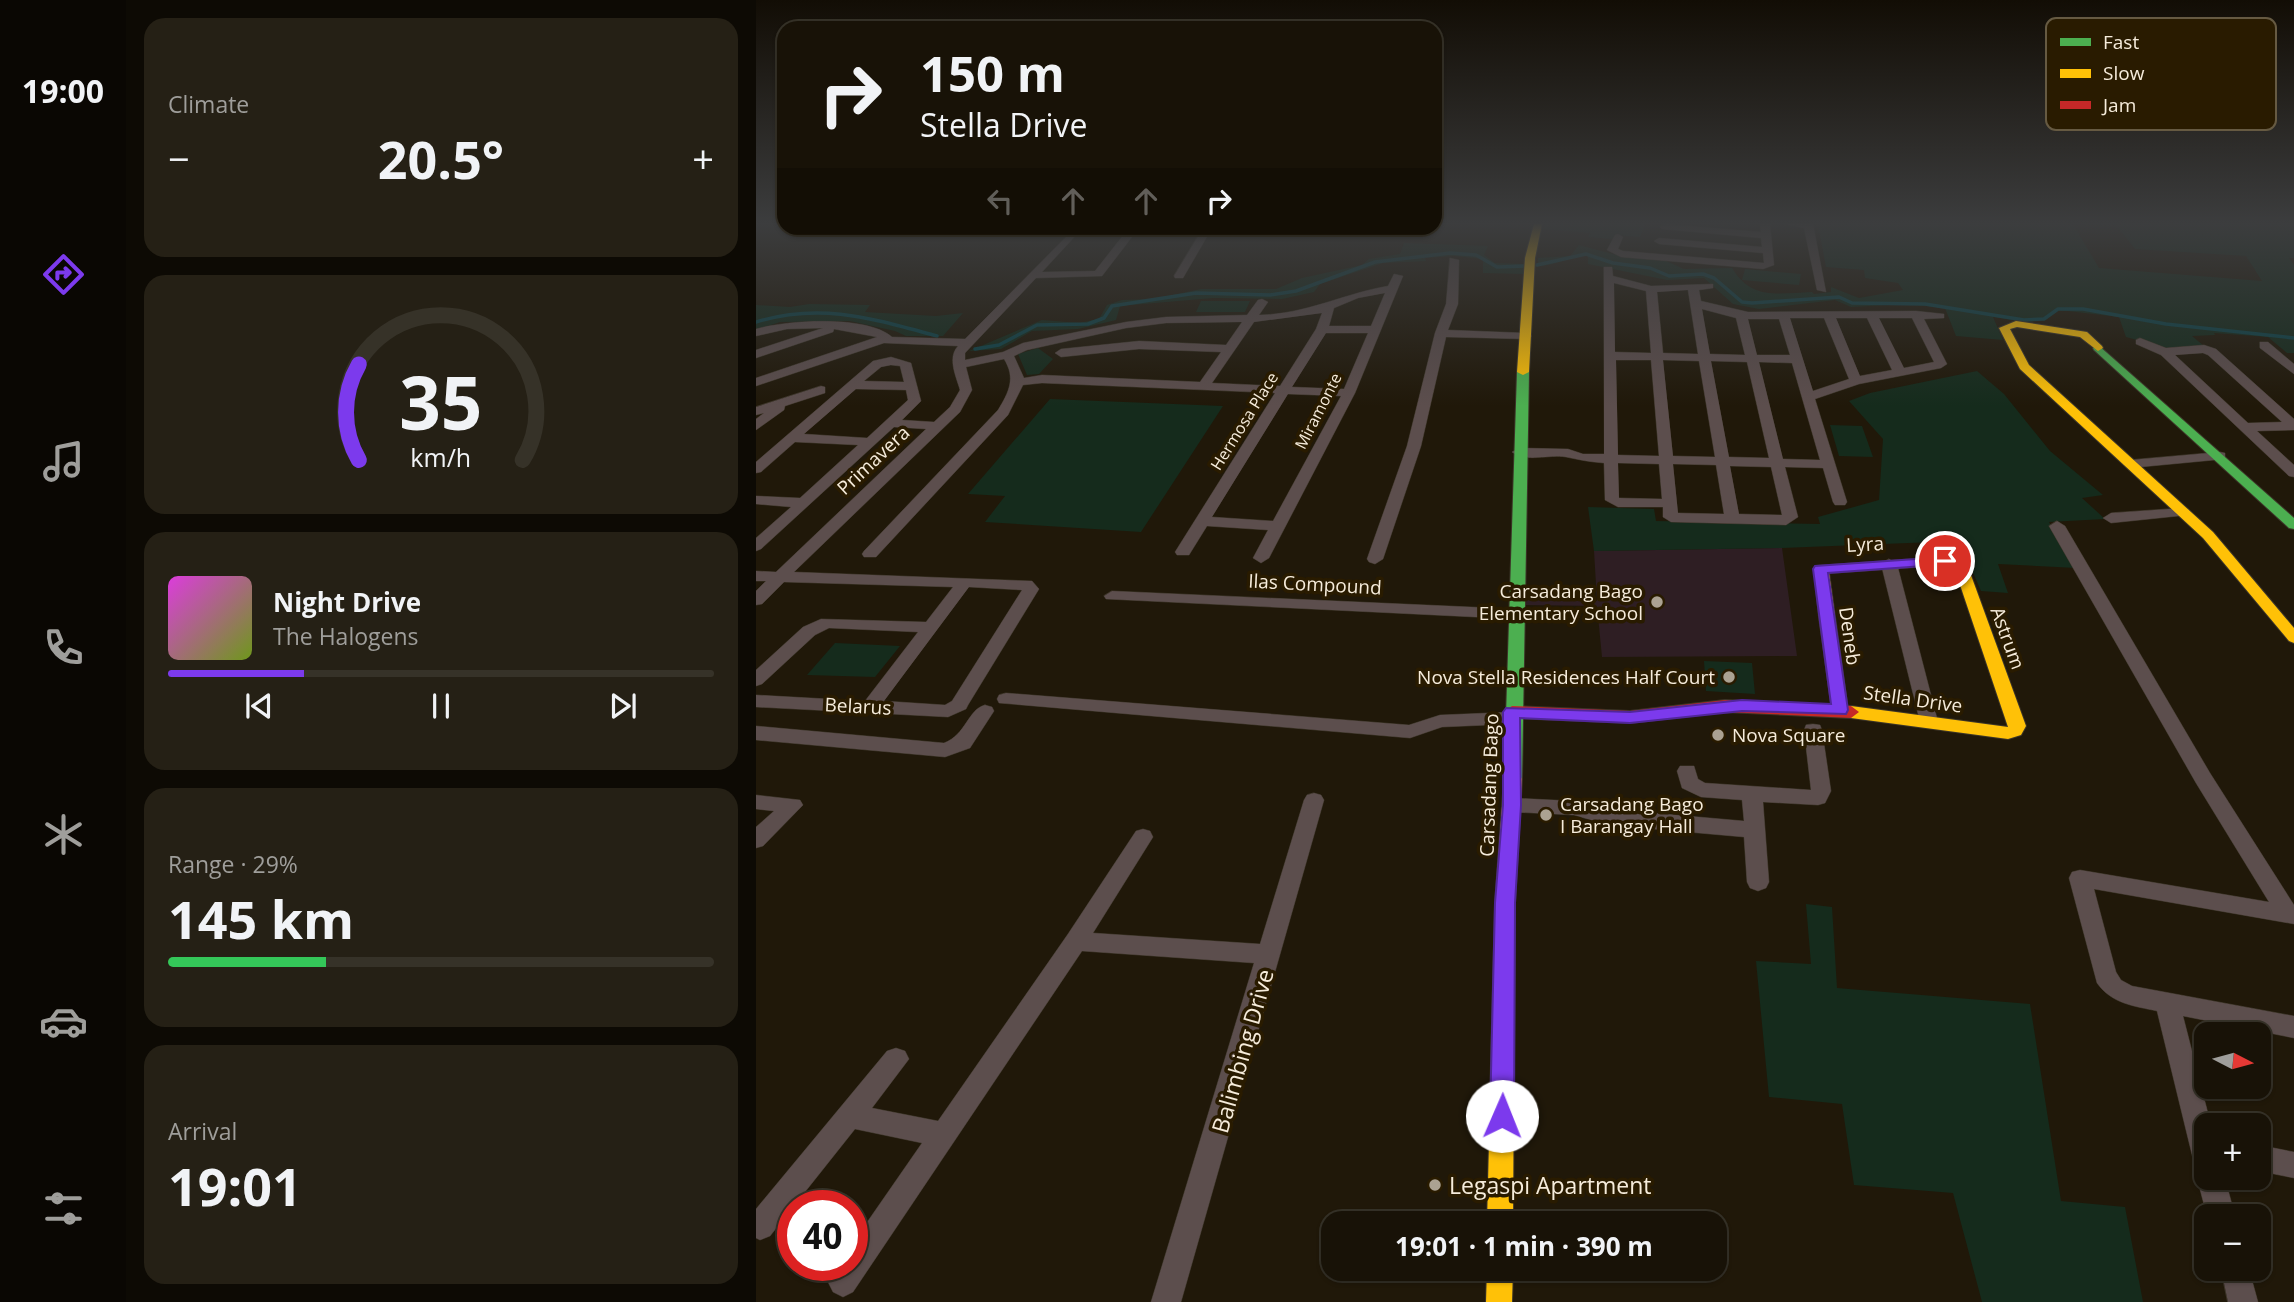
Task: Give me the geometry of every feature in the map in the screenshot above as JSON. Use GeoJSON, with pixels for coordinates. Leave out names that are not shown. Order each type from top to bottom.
{"type":"FeatureCollection","features":[{"type":"Feature","properties":{"kind":"street"},"geometry":{"type":"LineString","coordinates":[[1023,285],[959,352],[959,362],[1007,355],[1016,349],[1047,341],[1145,322],[1273,318],[1329,308],[1355,295],[1392,289]]}},
{"type":"Feature","properties":{"kind":"street","name":"Miramonte"},"geometry":{"type":"LineString","coordinates":[[1261,558],[1349,393],[1394,285]]}},
{"type":"Feature","properties":{"kind":"street"},"geometry":{"type":"LineString","coordinates":[[1375,559],[1414,446],[1455,285]]}},
{"type":"Feature","properties":{"kind":"street","name":"Carsadang Bago"},"geometry":{"type":"LineString","coordinates":[[1500,1211],[1505,903],[1512,805],[1519,457],[1530,285]]}},
{"type":"Feature","properties":{"kind":"street"},"geometry":{"type":"LineString","coordinates":[[1608,285],[1612,499],[1615,502],[1668,503]]}},
{"type":"Feature","properties":{"kind":"street"},"geometry":{"type":"LineString","coordinates":[[1640,285],[1651,289],[1709,286]]}},
{"type":"Feature","properties":{"kind":"street"},"geometry":{"type":"LineString","coordinates":[[1821,285],[1822,289]]}},
{"type":"Feature","properties":{"kind":"street"},"geometry":{"type":"LineString","coordinates":[[1693,288],[1732,518]]}},
{"type":"Feature","properties":{"kind":"street"},"geometry":{"type":"LineString","coordinates":[[1651,289],[1671,517],[1789,519],[1742,317]]}},
{"type":"Feature","properties":{"kind":"street"},"geometry":{"type":"LineString","coordinates":[[1204,386],[1262,302]]}},
{"type":"Feature","properties":{"kind":"street"},"geometry":{"type":"LineString","coordinates":[[1695,303],[1742,317],[1916,314],[1940,316]]}},
{"type":"Feature","properties":{"kind":"street","name":"Hermosa Place"},"geometry":{"type":"LineString","coordinates":[[1183,552],[1322,329],[1329,308]]}},
{"type":"Feature","properties":{"kind":"street"},"geometry":{"type":"LineString","coordinates":[[1808,397],[1856,381],[1941,364],[1916,314]]}},
{"type":"Feature","properties":{"kind":"street"},"geometry":{"type":"LineString","coordinates":[[1784,316],[1840,502]]}},
{"type":"Feature","properties":{"kind":"street"},"geometry":{"type":"LineString","coordinates":[[1829,316],[1856,381]]}},
{"type":"Feature","properties":{"kind":"street"},"geometry":{"type":"LineString","coordinates":[[1872,316],[1900,373]]}},
{"type":"Feature","properties":{"kind":"street"},"geometry":{"type":"LineString","coordinates":[[2294,525],[2083,334],[2007,325],[2004,328],[2024,367],[2183,512],[2233,563],[2294,638]]}},
{"type":"Feature","properties":{"kind":"street"},"geometry":{"type":"LineString","coordinates":[[756,333],[782,326],[844,326],[883,334],[884,339]]}},
{"type":"Feature","properties":{"kind":"street"},"geometry":{"type":"LineString","coordinates":[[756,354],[844,326]]}},
{"type":"Feature","properties":{"kind":"street"},"geometry":{"type":"LineString","coordinates":[[1322,329],[1376,330]]}},
{"type":"Feature","properties":{"kind":"street"},"geometry":{"type":"LineString","coordinates":[[1441,333],[1526,336]]}},
{"type":"Feature","properties":{"kind":"street"},"geometry":{"type":"LineString","coordinates":[[756,382],[884,339],[900,342],[967,343]]}},
{"type":"Feature","properties":{"kind":"street"},"geometry":{"type":"LineString","coordinates":[[1042,379],[1060,359],[1060,353],[1047,341]]}},
{"type":"Feature","properties":{"kind":"street"},"geometry":{"type":"LineString","coordinates":[[2140,342],[2165,352],[2294,473]]}},
{"type":"Feature","properties":{"kind":"street"},"geometry":{"type":"LineString","coordinates":[[1060,353],[1139,345],[1230,349]]}},
{"type":"Feature","properties":{"kind":"street"},"geometry":{"type":"LineString","coordinates":[[2264,345],[2294,370]]}},
{"type":"Feature","properties":{"kind":"street"},"geometry":{"type":"LineString","coordinates":[[2165,352],[2204,349],[2212,352],[2294,426]]}},
{"type":"Feature","properties":{"kind":"street"},"geometry":{"type":"LineString","coordinates":[[870,554],[1003,412],[1020,382],[1015,365],[1007,355]]}},
{"type":"Feature","properties":{"kind":"street"},"geometry":{"type":"LineString","coordinates":[[1610,356],[1797,359]]}},
{"type":"Feature","properties":{"kind":"street"},"geometry":{"type":"LineString","coordinates":[[756,469],[877,364],[899,361],[905,363],[915,401],[756,546]]}},
{"type":"Feature","properties":{"kind":"street","name":"Primavera"},"geometry":{"type":"LineString","coordinates":[[756,600],[937,426],[965,395],[959,362]]}},
{"type":"Feature","properties":{"kind":"street"},"geometry":{"type":"LineString","coordinates":[[1020,382],[1042,379],[1349,393]]}},
{"type":"Feature","properties":{"kind":"street"},"geometry":{"type":"LineString","coordinates":[[854,385],[913,386]]}},
{"type":"Feature","properties":{"kind":"street"},"geometry":{"type":"LineString","coordinates":[[756,411],[821,390]]}},
{"type":"Feature","properties":{"kind":"street"},"geometry":{"type":"LineString","coordinates":[[756,426],[787,400]]}},
{"type":"Feature","properties":{"kind":"street"},"geometry":{"type":"LineString","coordinates":[[892,424],[937,426]]}},
{"type":"Feature","properties":{"kind":"street"},"geometry":{"type":"LineString","coordinates":[[2245,427],[2294,426]]}},
{"type":"Feature","properties":{"kind":"street"},"geometry":{"type":"LineString","coordinates":[[793,438],[873,442]]}},
{"type":"Feature","properties":{"kind":"street"},"geometry":{"type":"LineString","coordinates":[[2130,464],[2220,456]]}},
{"type":"Feature","properties":{"kind":"street"},"geometry":{"type":"LineString","coordinates":[[1519,457],[1567,464],[1581,458],[1829,464]]}},
{"type":"Feature","properties":{"kind":"street"},"geometry":{"type":"LineString","coordinates":[[756,500],[804,503]]}},
{"type":"Feature","properties":{"kind":"street"},"geometry":{"type":"LineString","coordinates":[[2112,519],[2183,512]]}},
{"type":"Feature","properties":{"kind":"street"},"geometry":{"type":"LineString","coordinates":[[1201,522],[1277,526]]}},
{"type":"Feature","properties":{"kind":"street"},"geometry":{"type":"LineString","coordinates":[[2057,526],[2203,778],[2291,914]]}},
{"type":"Feature","properties":{"kind":"street","name":"Lyra"},"geometry":{"type":"LineString","coordinates":[[1821,569],[1954,562]]}},
{"type":"Feature","properties":{"kind":"street","name":"Astrum"},"geometry":{"type":"LineString","coordinates":[[1954,562],[1961,567],[2017,726],[2015,731]]}},
{"type":"Feature","properties":{"kind":"street"},"geometry":{"type":"LineString","coordinates":[[1889,564],[1929,722]]}},
{"type":"Feature","properties":{"kind":"street","name":"Deneb"},"geometry":{"type":"LineString","coordinates":[[1821,569],[1840,710]]}},
{"type":"Feature","properties":{"kind":"street"},"geometry":{"type":"LineString","coordinates":[[756,576],[964,583]]}},
{"type":"Feature","properties":{"kind":"street"},"geometry":{"type":"LineString","coordinates":[[870,707],[964,583]]}},
{"type":"Feature","properties":{"kind":"street","name":"Belarus"},"geometry":{"type":"LineString","coordinates":[[756,701],[948,711],[959,705],[1031,589],[1026,584],[964,583]]}},
{"type":"Feature","properties":{"kind":"street","name":"Ilas Compound"},"geometry":{"type":"LineString","coordinates":[[1112,596],[1516,614]]}},
{"type":"Feature","properties":{"kind":"street"},"geometry":{"type":"LineString","coordinates":[[756,680],[817,626],[827,623],[931,627]]}},
{"type":"Feature","properties":{"kind":"street"},"geometry":{"type":"LineString","coordinates":[[1006,699],[1410,732],[1440,722],[1512,715]]}},
{"type":"Feature","properties":{"kind":"street","name":"Stella Drive"},"geometry":{"type":"LineString","coordinates":[[1512,715],[1630,718],[1742,706],[1840,710],[2008,733],[2015,731]]}},
{"type":"Feature","properties":{"kind":"street"},"geometry":{"type":"LineString","coordinates":[[756,733],[945,750],[963,743],[985,711]]}},
{"type":"Feature","properties":{"kind":"street"},"geometry":{"type":"LineString","coordinates":[[1687,771],[1689,783],[1694,788],[1818,798],[1821,791],[1813,730]]}},
{"type":"Feature","properties":{"kind":"street"},"geometry":{"type":"LineString","coordinates":[[1752,794],[1758,882]]}},
{"type":"Feature","properties":{"kind":"street","name":"Balimbing Drive"},"geometry":{"type":"LineString","coordinates":[[1166,1302],[1314,800]]}},
{"type":"Feature","properties":{"kind":"street"},"geometry":{"type":"LineString","coordinates":[[756,802],[793,804],[756,840]]}},
{"type":"Feature","properties":{"kind":"street"},"geometry":{"type":"LineString","coordinates":[[1512,805],[1574,808],[1608,817],[1754,830]]}},
{"type":"Feature","properties":{"kind":"street"},"geometry":{"type":"LineString","coordinates":[[843,1282],[1076,941],[1143,837]]}},
{"type":"Feature","properties":{"kind":"street"},"geometry":{"type":"LineString","coordinates":[[2291,914],[2080,878],[2105,976],[2113,987],[2128,995],[2294,1027]]}},
{"type":"Feature","properties":{"kind":"street"},"geometry":{"type":"LineString","coordinates":[[1076,941],[1270,954]]}},
{"type":"Feature","properties":{"kind":"street"},"geometry":{"type":"LineString","coordinates":[[2167,1001],[2195,1113]]}},
{"type":"Feature","properties":{"kind":"street"},"geometry":{"type":"LineString","coordinates":[[760,1226],[896,1059]]}},
{"type":"Feature","properties":{"kind":"street"},"geometry":{"type":"LineString","coordinates":[[849,1116],[944,1135]]}},
{"type":"Feature","properties":{"kind":"street"},"geometry":{"type":"LineString","coordinates":[[2271,1160],[2294,1165]]}},
{"type":"Feature","properties":{"kind":"street"},"geometry":{"type":"LineString","coordinates":[[1499,1302],[1500,1281]]}},
{"type":"Feature","properties":{"kind":"street"},"geometry":{"type":"LineString","coordinates":[[2238,1281],[2243,1302]]}},
{"type":"Feature","properties":{"kind":"shaded area","name":"Carsadang Bago Elementary School"},"geometry":{"type":"Polygon","coordinates":[[[1782,548],[1797,656],[1602,657],[1597,606],[1525,605],[1525,600],[1597,601],[1594,551],[1782,548]]]}},
{"type":"Feature","properties":{"kind":"green space"},"geometry":{"type":"Polygon","coordinates":[[[1286,285],[1319,285],[1314,292],[1282,299],[1213,298],[1120,306],[1116,320],[1078,329],[1032,331],[1001,349],[969,351],[1042,320],[1079,323],[1099,319],[1107,305],[1122,300],[1153,299],[1201,289],[1276,289],[1286,285]]]}},
{"type":"Feature","properties":{"kind":"green space"},"geometry":{"type":"Polygon","coordinates":[[[1712,285],[1747,285],[1777,294],[1831,292],[1831,287],[1859,298],[1903,290],[1899,285],[2294,285],[2294,353],[2287,353],[2268,337],[2214,333],[2215,335],[2192,336],[2204,346],[2167,348],[2126,337],[2119,317],[2059,310],[2035,321],[1993,317],[2003,340],[1956,336],[1945,308],[1908,304],[1851,307],[1835,300],[1759,309],[1733,304],[1712,285]]]}},
{"type":"Feature","properties":{"kind":"green space"},"geometry":{"type":"Polygon","coordinates":[[[1201,301],[1250,301],[1245,312],[1196,312],[1201,301]]]}},
{"type":"Feature","properties":{"kind":"green space"},"geometry":{"type":"Polygon","coordinates":[[[809,304],[870,305],[865,312],[936,316],[963,313],[943,336],[906,336],[850,321],[780,322],[756,330],[756,305],[790,307],[809,304]]]}},
{"type":"Feature","properties":{"kind":"green space"},"geometry":{"type":"Polygon","coordinates":[[[1038,348],[1053,359],[1039,374],[1027,375],[1018,354],[1038,348]]]}},
{"type":"Feature","properties":{"kind":"green space"},"geometry":{"type":"Polygon","coordinates":[[[1977,371],[2004,394],[2050,451],[2103,495],[2082,498],[2105,519],[2049,522],[2076,568],[1998,564],[2008,593],[1981,591],[1959,541],[1782,548],[1594,551],[1588,507],[1654,509],[1656,521],[1820,524],[1818,517],[1879,500],[1883,439],[1849,401],[1870,393],[1977,371]]]}},
{"type":"Feature","properties":{"kind":"green space"},"geometry":{"type":"Polygon","coordinates":[[[1050,399],[1223,406],[1141,532],[985,522],[1005,496],[968,494],[1050,399]]]}},
{"type":"Feature","properties":{"kind":"green space"},"geometry":{"type":"Polygon","coordinates":[[[1830,425],[1862,426],[1873,457],[1839,456],[1830,425]]]}},
{"type":"Feature","properties":{"kind":"green space"},"geometry":{"type":"Polygon","coordinates":[[[835,643],[900,646],[875,677],[807,675],[835,643]]]}},
{"type":"Feature","properties":{"kind":"green space","name":"Nova Stella Residences Half Court"},"geometry":{"type":"Polygon","coordinates":[[[1704,661],[1752,663],[1755,694],[1706,691],[1704,661]]]}},
{"type":"Feature","properties":{"kind":"green space"},"geometry":{"type":"Polygon","coordinates":[[[1806,904],[1832,907],[1837,988],[2030,1004],[2061,1201],[2125,1207],[2143,1302],[1982,1302],[1953,1193],[1854,1185],[1842,1104],[1769,1097],[1756,961],[1811,964],[1806,904]]]}},
{"type":"Feature","properties":{"kind":"waterway"},"geometry":{"type":"LineString","coordinates":[[975,349],[999,345],[1037,325],[1088,324],[1104,318],[1112,306],[1196,293],[1270,295],[1296,291],[1313,285]]}},
{"type":"Feature","properties":{"kind":"waterway"},"geometry":{"type":"LineString","coordinates":[[1722,285],[1742,302],[1752,303],[1839,297],[1852,303],[1925,304],[2024,320],[2044,319],[2058,309],[2083,309],[2166,324],[2294,338]]}},
{"type":"Feature","properties":{"kind":"waterway"},"geometry":{"type":"LineString","coordinates":[[756,322],[780,316],[825,313],[869,319],[937,336]]}},
{"type":"Feature","properties":{"kind":"traffic: fast"},"geometry":{"type":"LineString","coordinates":[[2098,348],[2294,525]]}},
{"type":"Feature","properties":{"kind":"traffic: fast"},"geometry":{"type":"LineString","coordinates":[[1513,779],[1523,372]]}},
{"type":"Feature","properties":{"kind":"traffic: fast"},"geometry":{"type":"LineString","coordinates":[[1827,617],[1840,710]]}},
{"type":"Feature","properties":{"kind":"traffic: slow"},"geometry":{"type":"LineString","coordinates":[[1523,372],[1528,285]]}},
{"type":"Feature","properties":{"kind":"traffic: slow"},"geometry":{"type":"LineString","coordinates":[[2098,348],[2083,334],[2016,324],[2004,328],[2024,367],[2208,535],[2294,638]]}},
{"type":"Feature","properties":{"kind":"traffic: slow"},"geometry":{"type":"LineString","coordinates":[[1827,617],[1821,569],[1945,561],[1961,567],[2017,726],[2015,731],[2008,733],[1851,712]]}},
{"type":"Feature","properties":{"kind":"traffic: slow"},"geometry":{"type":"LineString","coordinates":[[1500,1211],[1505,903],[1513,779]]}},
{"type":"Feature","properties":{"kind":"traffic: slow"},"geometry":{"type":"LineString","coordinates":[[1499,1302],[1500,1281]]}},
{"type":"Feature","properties":{"kind":"traffic: jam"},"geometry":{"type":"LineString","coordinates":[[1512,712],[1630,717],[1725,706],[1851,712]]}},
{"type":"Feature","properties":{"kind":"place","name":"Carsadang Bago Elementary School"},"geometry":{"type":"Point","coordinates":[1657,602]}},
{"type":"Feature","properties":{"kind":"place","name":"Nova Stella Residences Half Court"},"geometry":{"type":"Point","coordinates":[1729,677]}},
{"type":"Feature","properties":{"kind":"place","name":"Nova Square"},"geometry":{"type":"Point","coordinates":[1718,735]}},
{"type":"Feature","properties":{"kind":"place","name":"Carsadang Bago I Barangay Hall"},"geometry":{"type":"Point","coordinates":[1546,815]}},
{"type":"Feature","properties":{"kind":"place","name":"Legaspi Apartment"},"geometry":{"type":"Point","coordinates":[1435,1185]}},
{"type":"Feature","properties":{"kind":"route"},"geometry":{"type":"LineString","coordinates":[[1502,1116],[1505,903],[1512,805],[1512,712],[1630,718],[1724,706],[1840,710],[1821,569],[1945,561]]}}]}
